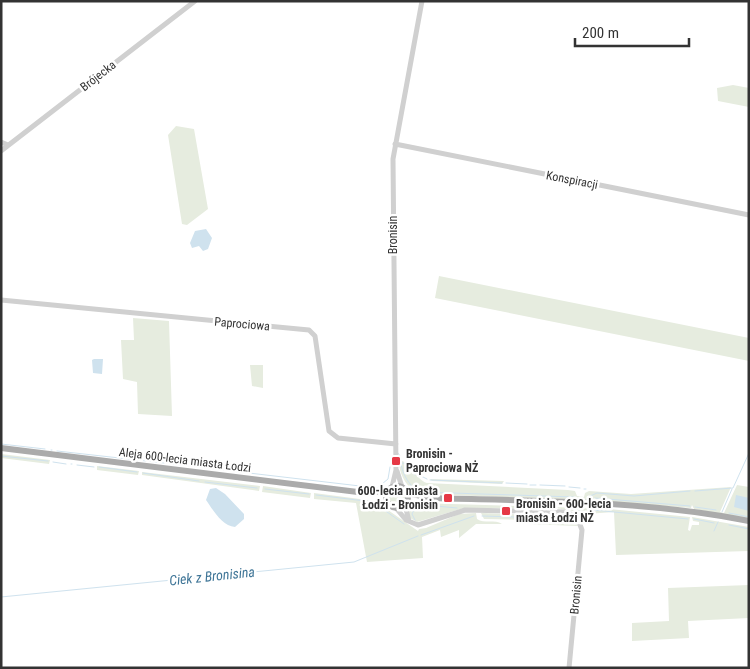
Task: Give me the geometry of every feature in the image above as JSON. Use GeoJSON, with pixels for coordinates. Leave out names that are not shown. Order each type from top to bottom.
{"type":"FeatureCollection","features":[{"type":"Feature","properties":{"kind":"main road","name":"Aleja 600-lecia miasta Łodzi"},"geometry":{"type":"LineString","coordinates":[[1,448],[366,493],[386,500]]}},
{"type":"Feature","properties":{"kind":"main road"},"geometry":{"type":"LineString","coordinates":[[430,498],[406,503],[396,508],[391,506],[386,500],[390,489],[402,487],[408,493],[430,498],[624,504],[682,510],[749,521]]}},
{"type":"Feature","properties":{"kind":"main road","name":"Aleja 600-lecia miasta Łodzi"},"geometry":{"type":"LineString","coordinates":[[366,493],[390,489]]}},
{"type":"Feature","properties":{"kind":"main road"},"geometry":{"type":"LineString","coordinates":[[406,503],[408,493]]}},
{"type":"Feature","properties":{"kind":"street","name":"Brójecka"},"geometry":{"type":"LineString","coordinates":[[1,151],[195,1]]}},
{"type":"Feature","properties":{"kind":"street","name":"Bronisin"},"geometry":{"type":"LineString","coordinates":[[390,489],[396,470],[393,159],[422,1]]}},
{"type":"Feature","properties":{"kind":"street"},"geometry":{"type":"LineString","coordinates":[[1,142],[8,145]]}},
{"type":"Feature","properties":{"kind":"street","name":"Konspiracji"},"geometry":{"type":"LineString","coordinates":[[395,144],[749,216]]}},
{"type":"Feature","properties":{"kind":"street","name":"Paprociowa"},"geometry":{"type":"LineString","coordinates":[[1,300],[309,330],[315,336],[329,431],[338,438],[396,444]]}},
{"type":"Feature","properties":{"kind":"street","name":"Bronisin"},"geometry":{"type":"LineString","coordinates":[[396,470],[402,487]]}},
{"type":"Feature","properties":{"kind":"street"},"geometry":{"type":"LineString","coordinates":[[406,503],[409,522]]}},
{"type":"Feature","properties":{"kind":"street"},"geometry":{"type":"LineString","coordinates":[[396,508],[409,522]]}},
{"type":"Feature","properties":{"kind":"street","name":"Bronisin"},"geometry":{"type":"LineString","coordinates":[[409,522],[422,525],[452,512],[472,510],[566,512],[578,517],[582,530],[569,668]]}},
{"type":"Feature","properties":{"kind":"shaded area"},"geometry":{"type":"Polygon","coordinates":[[[733,85],[749,88],[749,107],[718,101],[717,88],[733,85]]]}},
{"type":"Feature","properties":{"kind":"shaded area"},"geometry":{"type":"Polygon","coordinates":[[[176,126],[194,129],[208,209],[187,225],[182,224],[168,135],[176,126]]]}},
{"type":"Feature","properties":{"kind":"shaded area"},"geometry":{"type":"Polygon","coordinates":[[[439,276],[749,338],[749,361],[435,298],[439,276]]]}},
{"type":"Feature","properties":{"kind":"shaded area"},"geometry":{"type":"Polygon","coordinates":[[[133,318],[169,321],[172,416],[138,414],[137,382],[123,379],[121,340],[134,340],[133,318]]]}},
{"type":"Feature","properties":{"kind":"shaded area"},"geometry":{"type":"Polygon","coordinates":[[[250,365],[263,365],[263,388],[252,386],[250,365]]]}},
{"type":"Feature","properties":{"kind":"shaded area"},"geometry":{"type":"Polygon","coordinates":[[[1,454],[50,460],[49,464],[1,458],[1,454]]]}},
{"type":"Feature","properties":{"kind":"shaded area"},"geometry":{"type":"Polygon","coordinates":[[[402,461],[409,465],[427,483],[568,490],[575,491],[577,496],[584,497],[585,493],[589,491],[631,494],[731,487],[720,512],[724,513],[737,485],[749,487],[749,519],[694,509],[692,505],[691,508],[591,500],[421,494],[412,490],[403,478],[399,464],[402,461]]]}},
{"type":"Feature","properties":{"kind":"shaded area"},"geometry":{"type":"Polygon","coordinates":[[[97,466],[139,471],[138,475],[97,470],[97,466]]]}},
{"type":"Feature","properties":{"kind":"shaded area"},"geometry":{"type":"Polygon","coordinates":[[[142,472],[260,486],[259,491],[142,475],[142,472]]]}},
{"type":"Feature","properties":{"kind":"shaded area"},"geometry":{"type":"Polygon","coordinates":[[[430,479],[504,481],[502,484],[432,481],[430,479]]]}},
{"type":"Feature","properties":{"kind":"shaded area"},"geometry":{"type":"Polygon","coordinates":[[[263,486],[311,493],[310,498],[262,492],[263,486]]]}},
{"type":"Feature","properties":{"kind":"shaded area"},"geometry":{"type":"Polygon","coordinates":[[[398,488],[404,492],[405,499],[402,504],[396,505],[391,503],[389,496],[391,491],[398,488]]]}},
{"type":"Feature","properties":{"kind":"shaded area"},"geometry":{"type":"Polygon","coordinates":[[[314,493],[375,501],[418,531],[459,514],[476,513],[477,519],[502,524],[476,524],[459,538],[459,530],[441,537],[440,530],[422,537],[423,558],[367,562],[356,503],[314,499],[314,493]]]}},
{"type":"Feature","properties":{"kind":"shaded area"},"geometry":{"type":"Polygon","coordinates":[[[418,503],[518,506],[519,508],[464,508],[417,522],[410,518],[408,513],[418,503]]]}},
{"type":"Feature","properties":{"kind":"shaded area"},"geometry":{"type":"Polygon","coordinates":[[[550,507],[609,509],[690,517],[688,530],[690,531],[692,525],[699,525],[699,522],[693,521],[692,517],[749,527],[749,551],[616,555],[614,512],[586,514],[586,522],[573,511],[550,507]]]}},
{"type":"Feature","properties":{"kind":"shaded area"},"geometry":{"type":"Polygon","coordinates":[[[481,513],[566,516],[574,519],[578,526],[528,524],[528,520],[484,519],[481,513]]]}},
{"type":"Feature","properties":{"kind":"shaded area"},"geometry":{"type":"Polygon","coordinates":[[[749,585],[749,618],[688,621],[689,638],[632,641],[632,623],[669,621],[668,588],[749,585]]]}},
{"type":"Feature","properties":{"kind":"water"},"geometry":{"type":"Polygon","coordinates":[[[206,229],[212,238],[208,249],[203,251],[199,246],[192,248],[190,243],[195,231],[206,229]]]}},
{"type":"Feature","properties":{"kind":"water"},"geometry":{"type":"Polygon","coordinates":[[[103,359],[102,374],[93,373],[92,360],[103,359]]]}},
{"type":"Feature","properties":{"kind":"water"},"geometry":{"type":"Polygon","coordinates":[[[216,488],[225,494],[244,514],[244,519],[235,527],[222,521],[206,500],[210,489],[216,488]]]}},
{"type":"Feature","properties":{"kind":"water"},"geometry":{"type":"Polygon","coordinates":[[[736,495],[749,498],[749,511],[734,507],[736,495]]]}},
{"type":"Feature","properties":{"kind":"waterway"},"geometry":{"type":"LineString","coordinates":[[1,444],[45,449]]}},
{"type":"Feature","properties":{"kind":"waterway"},"geometry":{"type":"LineString","coordinates":[[57,451],[200,467]]}},
{"type":"Feature","properties":{"kind":"waterway","name":"Ciek z Bronisina"},"geometry":{"type":"LineString","coordinates":[[695,491],[733,488],[749,453]]}},
{"type":"Feature","properties":{"kind":"waterway"},"geometry":{"type":"LineString","coordinates":[[1,456],[48,461]]}},
{"type":"Feature","properties":{"kind":"waterway"},"geometry":{"type":"LineString","coordinates":[[53,462],[66,464]]}},
{"type":"Feature","properties":{"kind":"waterway"},"geometry":{"type":"LineString","coordinates":[[401,463],[407,480],[421,492],[574,497]]}},
{"type":"Feature","properties":{"kind":"waterway"},"geometry":{"type":"LineString","coordinates":[[402,463],[408,464],[415,475]]}},
{"type":"Feature","properties":{"kind":"waterway"},"geometry":{"type":"LineString","coordinates":[[77,465],[94,467]]}},
{"type":"Feature","properties":{"kind":"waterway"},"geometry":{"type":"LineString","coordinates":[[99,467],[137,472]]}},
{"type":"Feature","properties":{"kind":"waterway"},"geometry":{"type":"LineString","coordinates":[[206,468],[377,488],[388,479],[390,467]]}},
{"type":"Feature","properties":{"kind":"waterway"},"geometry":{"type":"LineString","coordinates":[[143,473],[199,481]]}},
{"type":"Feature","properties":{"kind":"waterway"},"geometry":{"type":"LineString","coordinates":[[421,476],[427,479]]}},
{"type":"Feature","properties":{"kind":"waterway"},"geometry":{"type":"LineString","coordinates":[[430,480],[502,483]]}},
{"type":"Feature","properties":{"kind":"waterway"},"geometry":{"type":"LineString","coordinates":[[205,482],[257,488]]}},
{"type":"Feature","properties":{"kind":"waterway"},"geometry":{"type":"LineString","coordinates":[[506,483],[527,484]]}},
{"type":"Feature","properties":{"kind":"waterway"},"geometry":{"type":"LineString","coordinates":[[530,485],[536,485]]}},
{"type":"Feature","properties":{"kind":"waterway"},"geometry":{"type":"LineString","coordinates":[[540,485],[565,486]]}},
{"type":"Feature","properties":{"kind":"waterway"},"geometry":{"type":"LineString","coordinates":[[569,487],[580,488]]}},
{"type":"Feature","properties":{"kind":"waterway"},"geometry":{"type":"LineString","coordinates":[[265,489],[309,494]]}},
{"type":"Feature","properties":{"kind":"waterway"},"geometry":{"type":"LineString","coordinates":[[722,512],[732,489]]}},
{"type":"Feature","properties":{"kind":"waterway","name":"Ciek z Bronisina"},"geometry":{"type":"LineString","coordinates":[[588,497],[597,493],[634,496],[690,491]]}},
{"type":"Feature","properties":{"kind":"waterway"},"geometry":{"type":"LineString","coordinates":[[316,495],[373,502],[404,524]]}},
{"type":"Feature","properties":{"kind":"waterway"},"geometry":{"type":"LineString","coordinates":[[595,498],[690,506]]}},
{"type":"Feature","properties":{"kind":"waterway"},"geometry":{"type":"LineString","coordinates":[[415,520],[412,514],[415,508],[425,505],[457,508]]}},
{"type":"Feature","properties":{"kind":"waterway"},"geometry":{"type":"LineString","coordinates":[[695,507],[716,510]]}},
{"type":"Feature","properties":{"kind":"waterway"},"geometry":{"type":"LineString","coordinates":[[593,510],[688,519]]}},
{"type":"Feature","properties":{"kind":"waterway"},"geometry":{"type":"LineString","coordinates":[[729,513],[749,517]]}},
{"type":"Feature","properties":{"kind":"waterway","name":"Ciek z Bronisina"},"geometry":{"type":"LineString","coordinates":[[421,535],[474,516]]}},
{"type":"Feature","properties":{"kind":"waterway","name":"Ciek z Bronisina"},"geometry":{"type":"LineString","coordinates":[[482,516],[547,518],[570,523],[573,521]]}},
{"type":"Feature","properties":{"kind":"waterway"},"geometry":{"type":"LineString","coordinates":[[694,519],[714,523]]}},
{"type":"Feature","properties":{"kind":"waterway"},"geometry":{"type":"LineString","coordinates":[[714,531],[718,522]]}},
{"type":"Feature","properties":{"kind":"waterway"},"geometry":{"type":"LineString","coordinates":[[729,525],[749,529]]}},
{"type":"Feature","properties":{"kind":"waterway","name":"Ciek z Bronisina"},"geometry":{"type":"LineString","coordinates":[[1,597],[354,562],[418,536]]}},
{"type":"Feature","properties":{"kind":"place","name":"Bronisin - Paprociowa NŻ"},"geometry":{"type":"Point","coordinates":[396,461]}},
{"type":"Feature","properties":{"kind":"place","name":"600-lecia miasta Łodzi - Bronisin"},"geometry":{"type":"Point","coordinates":[448,498]}},
{"type":"Feature","properties":{"kind":"place","name":"Bronisin - 600-lecia miasta Łodzi NŻ"},"geometry":{"type":"Point","coordinates":[506,511]}}]}
